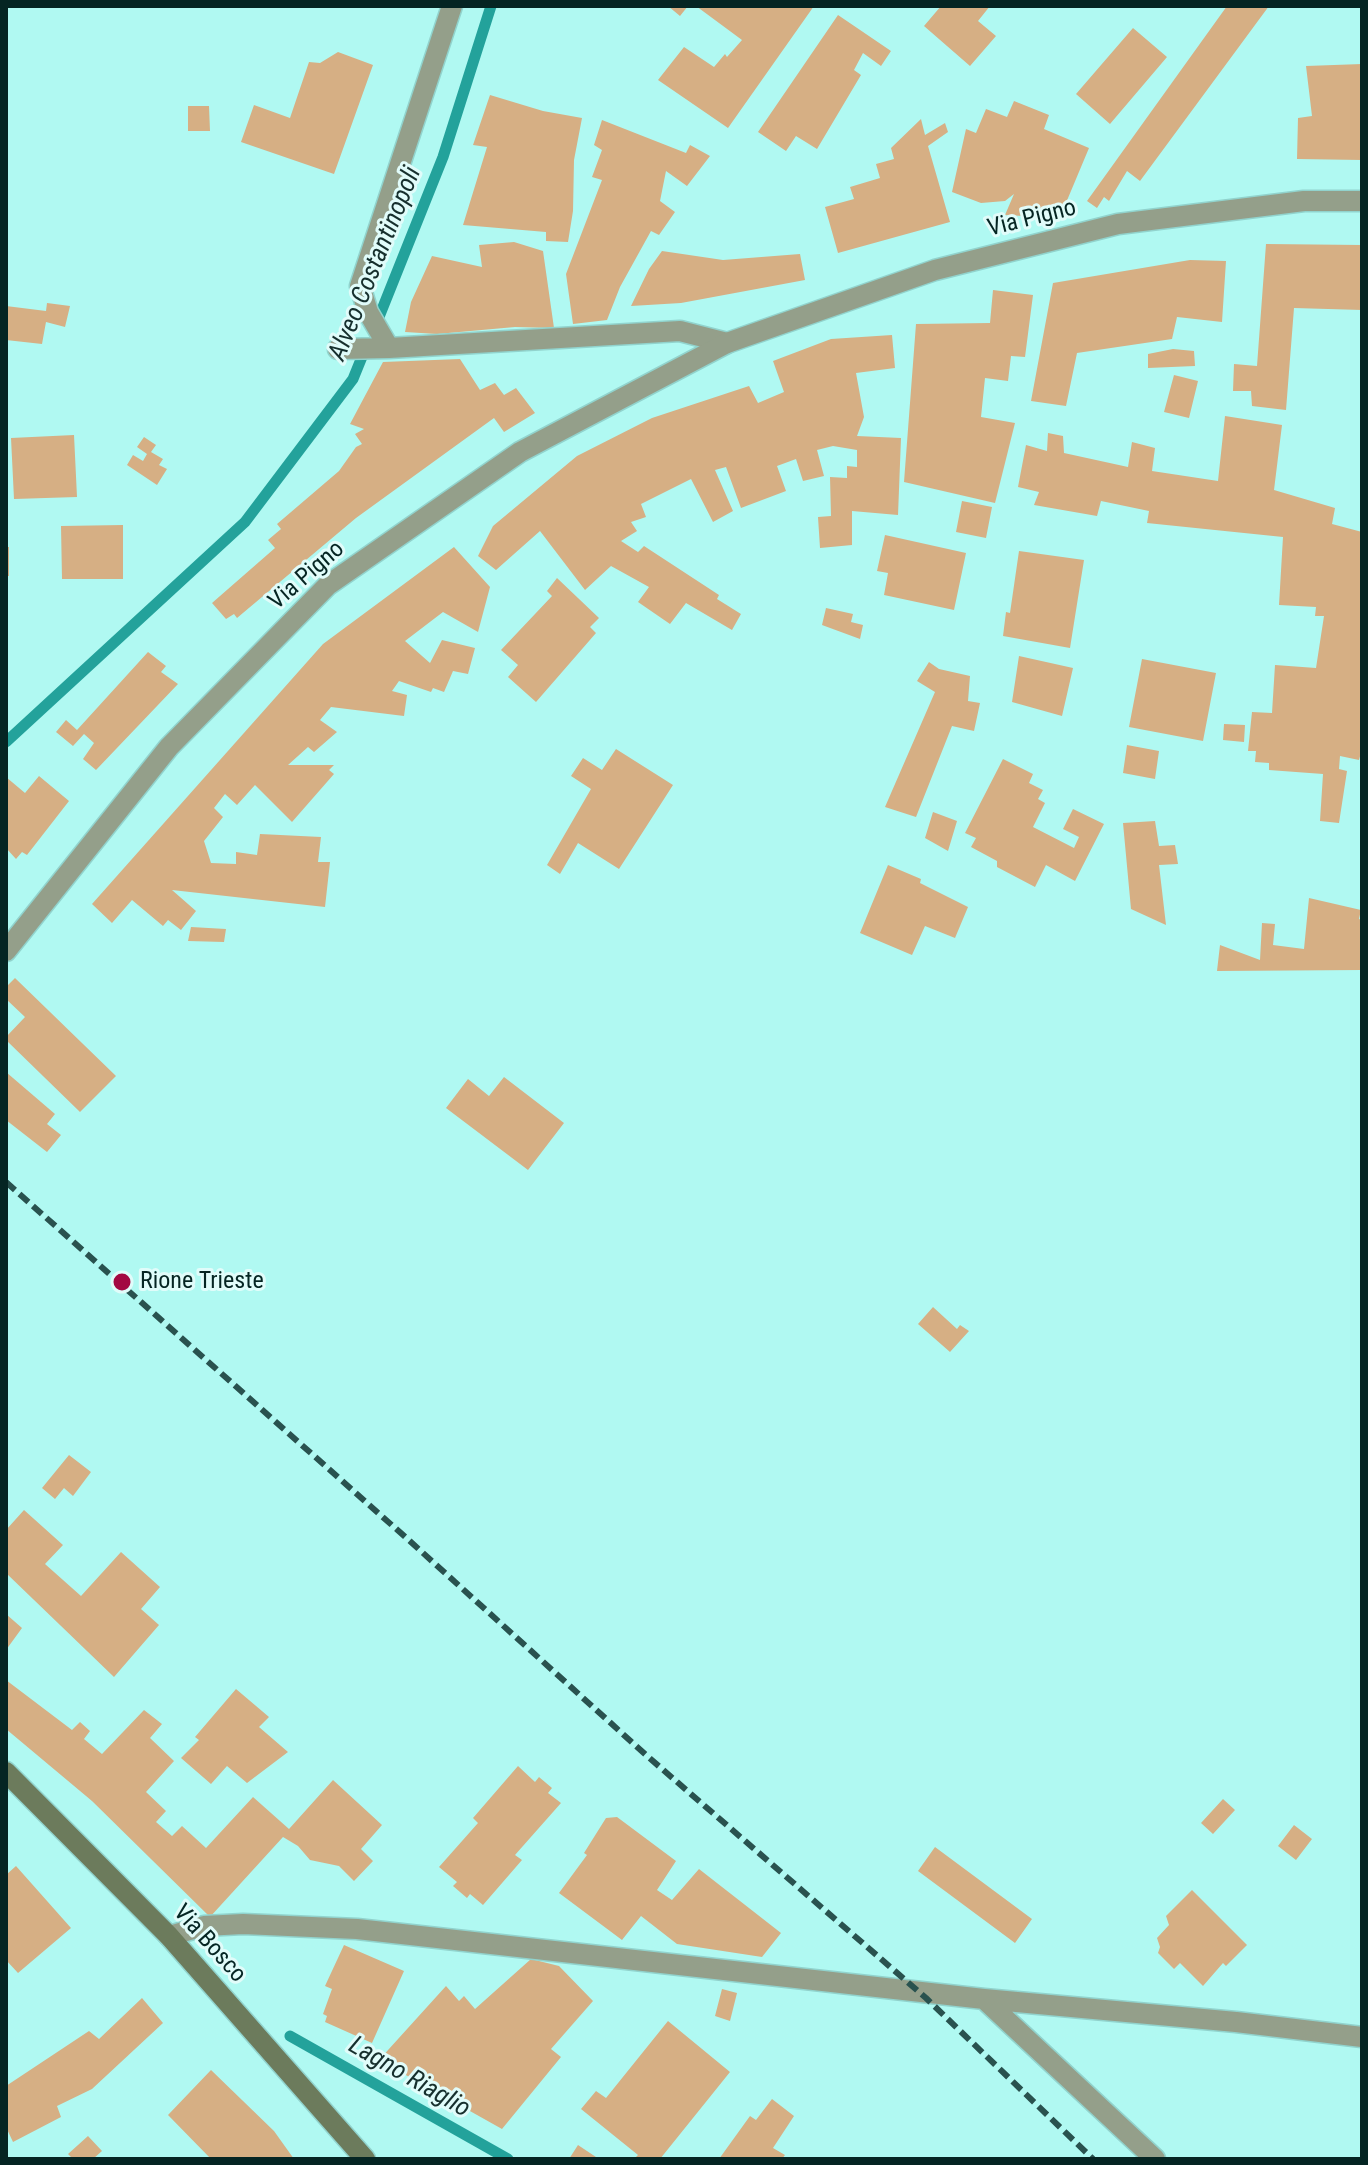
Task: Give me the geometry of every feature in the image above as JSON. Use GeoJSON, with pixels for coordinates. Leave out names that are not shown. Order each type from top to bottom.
{"type":"FeatureCollection","features":[{"type":"Feature","properties":{"kind":"main road","name":"Via Bosco"},"geometry":{"type":"LineString","coordinates":[[6,1772],[169,1936],[365,2159]]}},
{"type":"Feature","properties":{"kind":"street"},"geometry":{"type":"LineString","coordinates":[[389,348],[368,312],[360,286],[452,6]]}},
{"type":"Feature","properties":{"kind":"street","name":"Via Pigno"},"geometry":{"type":"LineString","coordinates":[[6,951],[169,747],[328,585],[520,452],[727,343],[935,270],[1118,224],[1304,201],[1362,201]]}},
{"type":"Feature","properties":{"kind":"street"},"geometry":{"type":"LineString","coordinates":[[338,349],[680,331],[727,343]]}},
{"type":"Feature","properties":{"kind":"street"},"geometry":{"type":"LineString","coordinates":[[169,1936],[204,1926],[243,1924],[357,1929],[984,1999],[1362,2037]]}},
{"type":"Feature","properties":{"kind":"street"},"geometry":{"type":"LineString","coordinates":[[984,1999],[1155,2159]]}},
{"type":"Feature","properties":{"kind":"building"},"geometry":{"type":"Polygon","coordinates":[[[668,6],[688,6],[680,16],[668,6]]]}},
{"type":"Feature","properties":{"kind":"building"},"geometry":{"type":"Polygon","coordinates":[[[696,6],[814,6],[728,128],[658,80],[684,47],[714,67],[742,40],[696,6]]]}},
{"type":"Feature","properties":{"kind":"building"},"geometry":{"type":"Polygon","coordinates":[[[941,6],[990,6],[978,21],[996,36],[970,66],[924,26],[941,6]]]}},
{"type":"Feature","properties":{"kind":"building"},"geometry":{"type":"Polygon","coordinates":[[[1227,6],[1269,6],[1140,181],[1127,171],[1109,201],[1104,197],[1097,208],[1087,201],[1227,6]]]}},
{"type":"Feature","properties":{"kind":"building"},"geometry":{"type":"Polygon","coordinates":[[[838,15],[891,51],[881,66],[863,53],[854,70],[861,75],[817,149],[796,136],[786,151],[758,132],[838,15]]]}},
{"type":"Feature","properties":{"kind":"building"},"geometry":{"type":"Polygon","coordinates":[[[1133,28],[1167,57],[1110,124],[1076,94],[1133,28]]]}},
{"type":"Feature","properties":{"kind":"building"},"geometry":{"type":"Polygon","coordinates":[[[338,52],[373,65],[334,174],[241,142],[254,105],[290,118],[309,62],[320,63],[338,52]]]}},
{"type":"Feature","properties":{"kind":"building"},"geometry":{"type":"Polygon","coordinates":[[[1362,64],[1362,160],[1297,159],[1298,118],[1312,116],[1306,66],[1362,64]]]}},
{"type":"Feature","properties":{"kind":"building"},"geometry":{"type":"Polygon","coordinates":[[[490,95],[543,111],[582,118],[574,160],[573,211],[568,242],[546,241],[546,232],[463,225],[487,147],[473,145],[490,95]]]}},
{"type":"Feature","properties":{"kind":"building"},"geometry":{"type":"Polygon","coordinates":[[[1014,101],[1049,115],[1044,129],[1089,148],[1063,210],[1043,212],[1041,217],[1005,215],[1014,194],[1005,201],[981,203],[952,192],[966,129],[976,133],[986,109],[1007,117],[1014,101]]]}},
{"type":"Feature","properties":{"kind":"building"},"geometry":{"type":"Polygon","coordinates":[[[188,106],[209,106],[210,131],[188,131],[188,106]]]}},
{"type":"Feature","properties":{"kind":"building"},"geometry":{"type":"Polygon","coordinates":[[[921,119],[925,135],[945,123],[948,132],[928,146],[950,222],[838,253],[825,207],[854,199],[850,187],[880,178],[876,164],[894,159],[891,148],[921,119]]]}},
{"type":"Feature","properties":{"kind":"building"},"geometry":{"type":"Polygon","coordinates":[[[602,120],[686,153],[690,145],[710,156],[687,186],[666,171],[660,201],[675,212],[659,235],[651,231],[620,287],[607,320],[573,324],[566,274],[602,180],[592,177],[602,150],[594,145],[602,120]]]}},
{"type":"Feature","properties":{"kind":"building"},"geometry":{"type":"Polygon","coordinates":[[[514,242],[543,251],[554,328],[515,327],[437,334],[405,332],[411,302],[432,256],[482,267],[479,245],[514,242]]]}},
{"type":"Feature","properties":{"kind":"building"},"geometry":{"type":"Polygon","coordinates":[[[1266,244],[1362,245],[1362,310],[1294,308],[1286,410],[1252,406],[1251,391],[1233,391],[1234,364],[1257,366],[1266,244]]]}},
{"type":"Feature","properties":{"kind":"building"},"geometry":{"type":"Polygon","coordinates":[[[662,251],[723,260],[800,254],[805,280],[681,303],[631,306],[649,269],[662,251]]]}},
{"type":"Feature","properties":{"kind":"building"},"geometry":{"type":"Polygon","coordinates":[[[1190,260],[1226,261],[1222,322],[1177,317],[1172,339],[1077,353],[1066,406],[1031,401],[1053,283],[1190,260]]]}},
{"type":"Feature","properties":{"kind":"building"},"geometry":{"type":"Polygon","coordinates":[[[993,290],[1033,295],[1025,357],[1011,356],[1008,381],[985,378],[981,417],[1015,423],[995,503],[904,482],[916,324],[990,323],[993,290]]]}},
{"type":"Feature","properties":{"kind":"building"},"geometry":{"type":"Polygon","coordinates":[[[47,303],[70,306],[65,327],[46,322],[42,344],[6,340],[6,306],[46,311],[47,303]]]}},
{"type":"Feature","properties":{"kind":"building"},"geometry":{"type":"Polygon","coordinates":[[[892,335],[895,368],[856,373],[864,417],[857,436],[901,438],[898,515],[852,511],[852,545],[820,548],[818,517],[831,516],[830,477],[847,478],[847,466],[857,467],[857,450],[833,446],[817,450],[824,476],[803,481],[796,459],[777,466],[786,491],[741,508],[726,467],[715,470],[733,511],[713,522],[691,479],[641,504],[646,517],[631,522],[637,531],[621,541],[638,552],[644,546],[719,595],[717,599],[741,614],[732,630],[686,603],[670,624],[638,602],[649,587],[611,566],[585,590],[540,531],[496,570],[478,556],[493,526],[577,456],[652,418],[749,386],[758,403],[784,392],[773,361],[831,339],[892,335]]]}},
{"type":"Feature","properties":{"kind":"building"},"geometry":{"type":"Polygon","coordinates":[[[1173,349],[1194,351],[1195,366],[1148,368],[1148,354],[1173,349]]]}},
{"type":"Feature","properties":{"kind":"building"},"geometry":{"type":"Polygon","coordinates":[[[460,359],[480,390],[495,383],[504,395],[516,388],[535,413],[504,432],[494,418],[356,518],[237,618],[234,614],[226,619],[212,603],[275,548],[268,540],[281,529],[277,524],[339,471],[356,447],[362,444],[355,434],[364,429],[350,424],[383,362],[460,359]]]}},
{"type":"Feature","properties":{"kind":"building"},"geometry":{"type":"Polygon","coordinates":[[[1174,375],[1198,381],[1189,418],[1164,412],[1174,375]]]}},
{"type":"Feature","properties":{"kind":"building"},"geometry":{"type":"Polygon","coordinates":[[[1225,416],[1282,425],[1274,490],[1335,508],[1332,524],[1362,532],[1362,749],[1359,760],[1340,756],[1339,769],[1347,771],[1339,823],[1320,821],[1323,774],[1269,770],[1269,763],[1255,762],[1256,751],[1248,751],[1252,712],[1272,713],[1275,665],[1316,668],[1324,616],[1315,616],[1316,607],[1279,605],[1283,537],[1147,523],[1149,511],[1101,501],[1097,516],[1034,505],[1039,492],[1018,487],[1026,445],[1047,451],[1048,433],[1063,436],[1064,453],[1128,467],[1132,442],[1155,448],[1152,471],[1218,481],[1225,416]]]}},
{"type":"Feature","properties":{"kind":"building"},"geometry":{"type":"Polygon","coordinates":[[[74,435],[77,497],[14,499],[11,438],[74,435]]]}},
{"type":"Feature","properties":{"kind":"building"},"geometry":{"type":"Polygon","coordinates":[[[144,437],[156,445],[151,452],[163,459],[159,465],[167,469],[157,485],[127,465],[133,455],[143,461],[147,454],[137,447],[144,437]]]}},
{"type":"Feature","properties":{"kind":"building"},"geometry":{"type":"Polygon","coordinates":[[[962,501],[992,507],[986,538],[956,532],[962,501]]]}},
{"type":"Feature","properties":{"kind":"building"},"geometry":{"type":"Polygon","coordinates":[[[123,525],[123,579],[62,579],[61,526],[123,525]]]}},
{"type":"Feature","properties":{"kind":"building"},"geometry":{"type":"Polygon","coordinates":[[[885,535],[966,553],[954,610],[884,595],[888,573],[877,571],[885,535]]]}},
{"type":"Feature","properties":{"kind":"building"},"geometry":{"type":"Polygon","coordinates":[[[6,547],[9,547],[9,576],[6,576],[6,547]]]}},
{"type":"Feature","properties":{"kind":"building"},"geometry":{"type":"Polygon","coordinates":[[[454,547],[490,587],[478,632],[443,612],[405,641],[430,663],[442,640],[475,648],[468,674],[453,671],[444,692],[433,688],[431,692],[399,681],[392,691],[407,695],[404,716],[331,707],[320,720],[337,732],[314,752],[308,747],[288,765],[334,765],[329,770],[334,774],[292,822],[255,785],[237,805],[225,794],[214,808],[223,817],[204,841],[211,863],[236,864],[236,852],[257,855],[260,834],[321,837],[318,862],[330,862],[325,907],[172,890],[196,911],[181,930],[168,920],[163,926],[132,900],[112,923],[92,904],[323,644],[454,547]]]}},
{"type":"Feature","properties":{"kind":"building"},"geometry":{"type":"Polygon","coordinates":[[[1019,551],[1084,560],[1070,648],[1003,636],[1006,612],[1010,613],[1019,551]]]}},
{"type":"Feature","properties":{"kind":"building"},"geometry":{"type":"Polygon","coordinates":[[[557,578],[599,618],[590,627],[596,633],[536,702],[508,677],[518,665],[501,650],[552,596],[547,591],[557,578]]]}},
{"type":"Feature","properties":{"kind":"building"},"geometry":{"type":"Polygon","coordinates":[[[826,608],[853,614],[851,622],[863,625],[860,639],[822,625],[826,608]]]}},
{"type":"Feature","properties":{"kind":"building"},"geometry":{"type":"Polygon","coordinates":[[[148,652],[166,666],[161,672],[178,684],[96,770],[83,759],[94,743],[84,734],[73,746],[56,732],[66,720],[77,730],[148,652]]]}},
{"type":"Feature","properties":{"kind":"building"},"geometry":{"type":"Polygon","coordinates":[[[1019,656],[1073,668],[1062,716],[1012,702],[1019,656]]]}},
{"type":"Feature","properties":{"kind":"building"},"geometry":{"type":"Polygon","coordinates":[[[1142,659],[1216,673],[1203,741],[1129,727],[1142,659]]]}},
{"type":"Feature","properties":{"kind":"building"},"geometry":{"type":"Polygon","coordinates":[[[929,662],[939,669],[970,676],[968,701],[980,703],[974,731],[952,726],[916,817],[885,807],[935,692],[917,681],[929,662]]]}},
{"type":"Feature","properties":{"kind":"building"},"geometry":{"type":"Polygon","coordinates":[[[1224,724],[1245,725],[1244,742],[1223,740],[1224,724]]]}},
{"type":"Feature","properties":{"kind":"building"},"geometry":{"type":"Polygon","coordinates":[[[1127,745],[1159,751],[1155,779],[1123,773],[1127,745]]]}},
{"type":"Feature","properties":{"kind":"building"},"geometry":{"type":"Polygon","coordinates":[[[616,749],[673,785],[619,869],[578,843],[560,874],[547,865],[591,789],[571,776],[583,758],[602,770],[616,749]]]}},
{"type":"Feature","properties":{"kind":"building"},"geometry":{"type":"Polygon","coordinates":[[[1003,759],[1033,774],[1029,783],[1043,790],[1038,799],[1045,803],[1033,827],[1074,848],[1079,837],[1063,829],[1073,809],[1104,824],[1075,881],[1046,865],[1035,887],[997,867],[997,861],[971,847],[976,838],[965,833],[1003,759]]]}},
{"type":"Feature","properties":{"kind":"building"},"geometry":{"type":"Polygon","coordinates":[[[39,776],[69,801],[27,855],[22,852],[16,859],[6,848],[6,777],[25,793],[39,776]]]}},
{"type":"Feature","properties":{"kind":"building"},"geometry":{"type":"Polygon","coordinates":[[[933,812],[957,821],[948,851],[925,838],[933,812]]]}},
{"type":"Feature","properties":{"kind":"building"},"geometry":{"type":"Polygon","coordinates":[[[1155,821],[1159,846],[1175,845],[1178,864],[1159,865],[1166,925],[1131,909],[1123,823],[1155,821]]]}},
{"type":"Feature","properties":{"kind":"building"},"geometry":{"type":"Polygon","coordinates":[[[888,865],[921,879],[920,883],[968,907],[955,938],[925,926],[912,955],[860,933],[888,865]]]}},
{"type":"Feature","properties":{"kind":"building"},"geometry":{"type":"Polygon","coordinates":[[[1309,898],[1361,910],[1362,970],[1217,971],[1220,945],[1260,960],[1262,923],[1275,924],[1273,945],[1304,949],[1309,898]]]}},
{"type":"Feature","properties":{"kind":"building"},"geometry":{"type":"Polygon","coordinates":[[[191,927],[226,929],[224,942],[188,941],[191,927]]]}},
{"type":"Feature","properties":{"kind":"building"},"geometry":{"type":"Polygon","coordinates":[[[15,978],[116,1076],[80,1112],[6,1040],[25,1017],[6,999],[6,987],[15,978]]]}},
{"type":"Feature","properties":{"kind":"building"},"geometry":{"type":"Polygon","coordinates":[[[6,1072],[55,1114],[47,1124],[61,1135],[47,1152],[6,1120],[6,1072]]]}},
{"type":"Feature","properties":{"kind":"building"},"geometry":{"type":"Polygon","coordinates":[[[504,1077],[564,1123],[528,1170],[446,1108],[468,1079],[489,1096],[504,1077]]]}},
{"type":"Feature","properties":{"kind":"building"},"geometry":{"type":"Polygon","coordinates":[[[933,1307],[957,1329],[960,1325],[969,1331],[950,1352],[918,1324],[933,1307]]]}},
{"type":"Feature","properties":{"kind":"building"},"geometry":{"type":"Polygon","coordinates":[[[69,1455],[91,1472],[73,1496],[64,1488],[55,1499],[42,1488],[69,1455]]]}},
{"type":"Feature","properties":{"kind":"building"},"geometry":{"type":"Polygon","coordinates":[[[24,1510],[63,1545],[45,1564],[81,1596],[121,1552],[160,1587],[141,1609],[159,1625],[114,1677],[6,1573],[6,1530],[24,1510]]]}},
{"type":"Feature","properties":{"kind":"building"},"geometry":{"type":"Polygon","coordinates":[[[6,1614],[22,1628],[6,1650],[6,1614]]]}},
{"type":"Feature","properties":{"kind":"building"},"geometry":{"type":"Polygon","coordinates":[[[6,1680],[72,1730],[80,1722],[90,1731],[84,1739],[102,1754],[144,1710],[162,1724],[150,1738],[174,1761],[146,1792],[166,1811],[156,1822],[172,1836],[182,1826],[206,1848],[253,1797],[289,1829],[333,1780],[382,1825],[361,1849],[373,1861],[354,1881],[339,1866],[310,1860],[298,1846],[283,1837],[210,1917],[92,1801],[6,1729],[6,1680]]]}},
{"type":"Feature","properties":{"kind":"building"},"geometry":{"type":"Polygon","coordinates":[[[236,1689],[269,1717],[259,1727],[288,1752],[247,1783],[227,1766],[211,1784],[181,1758],[199,1740],[195,1737],[236,1689]]]}},
{"type":"Feature","properties":{"kind":"building"},"geometry":{"type":"Polygon","coordinates":[[[518,1766],[535,1782],[539,1777],[552,1788],[548,1793],[561,1803],[515,1855],[522,1860],[483,1905],[470,1894],[467,1898],[453,1886],[457,1882],[439,1867],[478,1823],[473,1818],[518,1766]]]}},
{"type":"Feature","properties":{"kind":"building"},"geometry":{"type":"Polygon","coordinates":[[[1223,1799],[1235,1810],[1213,1834],[1201,1823],[1223,1799]]]}},
{"type":"Feature","properties":{"kind":"building"},"geometry":{"type":"Polygon","coordinates":[[[617,1817],[676,1861],[657,1890],[672,1900],[699,1869],[781,1933],[762,1957],[677,1944],[641,1916],[622,1940],[559,1893],[587,1855],[584,1853],[606,1818],[617,1817]]]}},
{"type":"Feature","properties":{"kind":"building"},"geometry":{"type":"Polygon","coordinates":[[[1294,1825],[1312,1839],[1296,1860],[1278,1846],[1294,1825]]]}},
{"type":"Feature","properties":{"kind":"building"},"geometry":{"type":"Polygon","coordinates":[[[935,1847],[1032,1919],[1015,1943],[918,1871],[935,1847]]]}},
{"type":"Feature","properties":{"kind":"building"},"geometry":{"type":"Polygon","coordinates":[[[16,1866],[71,1928],[18,1973],[6,1960],[6,1875],[16,1866]]]}},
{"type":"Feature","properties":{"kind":"building"},"geometry":{"type":"Polygon","coordinates":[[[1192,1890],[1247,1945],[1226,1966],[1223,1963],[1203,1986],[1180,1963],[1174,1969],[1158,1953],[1157,1938],[1169,1925],[1166,1916],[1192,1890]]]}},
{"type":"Feature","properties":{"kind":"building"},"geometry":{"type":"Polygon","coordinates":[[[344,1945],[404,1971],[372,2043],[325,2022],[327,2016],[323,2014],[332,1989],[325,1986],[344,1945]]]}},
{"type":"Feature","properties":{"kind":"building"},"geometry":{"type":"Polygon","coordinates":[[[531,1959],[559,1966],[593,2001],[551,2049],[561,2057],[502,2129],[379,2060],[446,1986],[459,2001],[464,1996],[475,2009],[531,1959]]]}},
{"type":"Feature","properties":{"kind":"building"},"geometry":{"type":"Polygon","coordinates":[[[722,1989],[737,1993],[730,2021],[715,2016],[722,1989]]]}},
{"type":"Feature","properties":{"kind":"building"},"geometry":{"type":"Polygon","coordinates":[[[142,1998],[163,2023],[92,2089],[57,2106],[61,2117],[13,2142],[6,2127],[6,2086],[89,2031],[99,2039],[142,1998]]]}},
{"type":"Feature","properties":{"kind":"building"},"geometry":{"type":"Polygon","coordinates":[[[668,2021],[730,2072],[660,2159],[634,2159],[638,2155],[581,2109],[596,2091],[606,2098],[668,2021]]]}},
{"type":"Feature","properties":{"kind":"building"},"geometry":{"type":"Polygon","coordinates":[[[211,2070],[274,2131],[294,2159],[211,2159],[168,2115],[211,2070]]]}},
{"type":"Feature","properties":{"kind":"building"},"geometry":{"type":"Polygon","coordinates":[[[772,2099],[794,2116],[773,2148],[785,2155],[782,2159],[719,2159],[750,2116],[756,2120],[772,2099]]]}},
{"type":"Feature","properties":{"kind":"building"},"geometry":{"type":"Polygon","coordinates":[[[88,2136],[102,2151],[93,2159],[73,2159],[68,2154],[88,2136]]]}},
{"type":"Feature","properties":{"kind":"building"},"geometry":{"type":"Polygon","coordinates":[[[578,2145],[599,2159],[569,2159],[578,2145]]]}},
{"type":"Feature","properties":{"kind":"waterway","name":"Alveo Costantinopoli"},"geometry":{"type":"LineString","coordinates":[[375,327],[443,157],[491,6]]}},
{"type":"Feature","properties":{"kind":"waterway","name":"Alveo Costantinopoli"},"geometry":{"type":"LineString","coordinates":[[6,742],[245,522],[353,379],[366,347]]}},
{"type":"Feature","properties":{"kind":"waterway","name":"Lagno Riaglio"},"geometry":{"type":"LineString","coordinates":[[290,2036],[508,2159]]}},
{"type":"Feature","properties":{"kind":"railway"},"geometry":{"type":"LineString","coordinates":[[6,1182],[646,1755],[926,1998],[1093,2159]]}},
{"type":"Feature","properties":{"kind":"place","name":"Rione Trieste"},"geometry":{"type":"Point","coordinates":[122,1282]}}]}
